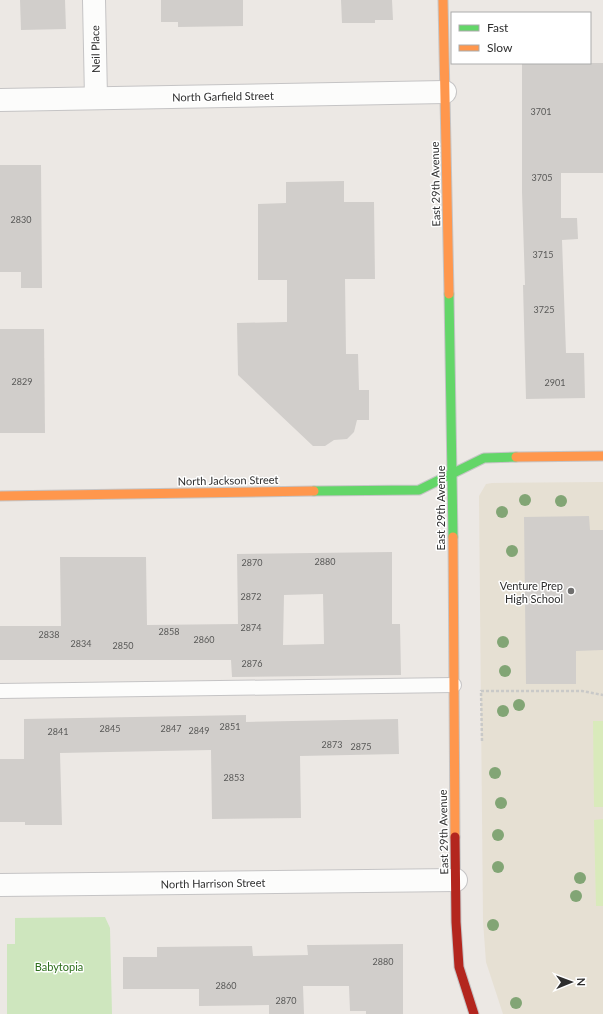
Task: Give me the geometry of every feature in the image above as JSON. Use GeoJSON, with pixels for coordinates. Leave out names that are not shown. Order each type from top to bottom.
{"type":"FeatureCollection","features":[{"type":"Feature","properties":{"kind":"street","name":"Neil Place"},"geometry":{"type":"LineString","coordinates":[[94,0],[96,98]]}},
{"type":"Feature","properties":{"kind":"street","name":"East 29th Avenue"},"geometry":{"type":"LineString","coordinates":[[443,0],[452,473],[456,929],[460,967],[465,990],[474,1014]]}},
{"type":"Feature","properties":{"kind":"street","name":"North Garfield Street"},"geometry":{"type":"LineString","coordinates":[[0,100],[445,92]]}},
{"type":"Feature","properties":{"kind":"street","name":"North Jackson Street"},"geometry":{"type":"LineString","coordinates":[[0,496],[419,490],[484,458],[603,456]]}},
{"type":"Feature","properties":{"kind":"street","name":"North Harrison Street"},"geometry":{"type":"LineString","coordinates":[[0,885],[456,880]]}},
{"type":"Feature","properties":{"kind":"lane"},"geometry":{"type":"LineString","coordinates":[[0,691],[454,685]]}},
{"type":"Feature","properties":{"kind":"path"},"geometry":{"type":"LineString","coordinates":[[482,741],[481,691],[582,691],[603,695]]}},
{"type":"Feature","properties":{"kind":"shaded area"},"geometry":{"type":"Polygon","coordinates":[[[603,482],[603,1014],[503,1014],[486,962],[483,921],[479,496],[486,484],[492,483],[603,482]]]}},
{"type":"Feature","properties":{"kind":"green space"},"geometry":{"type":"Polygon","coordinates":[[[593,721],[603,721],[603,807],[594,807],[593,721]]]}},
{"type":"Feature","properties":{"kind":"green space"},"geometry":{"type":"Polygon","coordinates":[[[603,819],[603,906],[596,906],[594,820],[603,819]]]}},
{"type":"Feature","properties":{"kind":"green space","name":"Babytopia"},"geometry":{"type":"Polygon","coordinates":[[[105,917],[110,928],[112,1014],[7,1014],[7,944],[15,944],[15,918],[105,917]]]}},
{"type":"Feature","properties":{"kind":"building"},"geometry":{"type":"Polygon","coordinates":[[[20,0],[65,0],[66,29],[21,30],[20,0]]]}},
{"type":"Feature","properties":{"kind":"building"},"geometry":{"type":"Polygon","coordinates":[[[161,0],[243,0],[243,26],[178,27],[178,22],[161,22],[161,0]]]}},
{"type":"Feature","properties":{"kind":"building"},"geometry":{"type":"Polygon","coordinates":[[[341,0],[392,0],[393,20],[375,20],[375,23],[342,23],[341,0]]]}},
{"type":"Feature","properties":{"kind":"building"},"geometry":{"type":"Polygon","coordinates":[[[603,63],[603,173],[561,173],[561,218],[577,218],[578,239],[562,240],[566,353],[584,353],[585,398],[526,399],[523,285],[525,285],[522,192],[522,64],[603,63]]]}},
{"type":"Feature","properties":{"kind":"building"},"geometry":{"type":"Polygon","coordinates":[[[0,165],[41,165],[42,288],[21,288],[21,272],[0,272],[0,165]]]}},
{"type":"Feature","properties":{"kind":"building"},"geometry":{"type":"Polygon","coordinates":[[[344,181],[344,202],[374,202],[375,279],[345,279],[346,354],[358,354],[359,390],[369,390],[369,420],[357,420],[354,432],[347,439],[334,440],[325,446],[313,446],[238,375],[237,323],[287,322],[287,280],[258,280],[258,204],[286,203],[286,182],[344,181]]]}},
{"type":"Feature","properties":{"kind":"building"},"geometry":{"type":"Polygon","coordinates":[[[0,329],[44,329],[45,433],[0,433],[0,329]]]}},
{"type":"Feature","properties":{"kind":"building"},"geometry":{"type":"Polygon","coordinates":[[[589,516],[590,530],[603,530],[603,650],[576,651],[576,684],[526,684],[524,517],[589,516]]]}},
{"type":"Feature","properties":{"kind":"building"},"geometry":{"type":"Polygon","coordinates":[[[392,552],[392,624],[400,624],[401,675],[232,677],[231,660],[0,660],[0,626],[61,626],[60,557],[146,557],[147,625],[238,624],[237,554],[392,552]],[[323,594],[284,595],[283,645],[324,644],[323,594]]]}},
{"type":"Feature","properties":{"kind":"building"},"geometry":{"type":"Polygon","coordinates":[[[246,715],[246,722],[398,719],[399,754],[300,756],[301,818],[212,819],[211,750],[60,753],[62,825],[25,825],[25,822],[0,822],[0,759],[24,759],[24,719],[246,715]]]}},
{"type":"Feature","properties":{"kind":"building"},"geometry":{"type":"Polygon","coordinates":[[[403,944],[403,1014],[366,1014],[366,1011],[350,1011],[349,986],[303,986],[304,1014],[269,1014],[269,1005],[199,1006],[199,989],[123,989],[123,957],[157,957],[157,947],[252,946],[253,956],[308,955],[307,945],[403,944]]]}},
{"type":"Feature","properties":{"kind":"traffic: fast"},"geometry":{"type":"LineString","coordinates":[[449,294],[453,537]]}},
{"type":"Feature","properties":{"kind":"traffic: fast"},"geometry":{"type":"LineString","coordinates":[[314,491],[419,490],[484,458],[516,457]]}},
{"type":"Feature","properties":{"kind":"traffic: slow"},"geometry":{"type":"LineString","coordinates":[[443,0],[449,294]]}},
{"type":"Feature","properties":{"kind":"traffic: slow"},"geometry":{"type":"LineString","coordinates":[[516,457],[603,456]]}},
{"type":"Feature","properties":{"kind":"traffic: slow"},"geometry":{"type":"LineString","coordinates":[[0,496],[314,491]]}},
{"type":"Feature","properties":{"kind":"traffic: slow"},"geometry":{"type":"LineString","coordinates":[[453,537],[455,837]]}},
{"type":"Feature","properties":{"kind":"traffic: jam"},"geometry":{"type":"LineString","coordinates":[[455,837],[456,922],[459,967],[474,1014]]}},
{"type":"Feature","properties":{"kind":"place","name":"Venture Prep High School"},"geometry":{"type":"Point","coordinates":[571,591]}}]}
